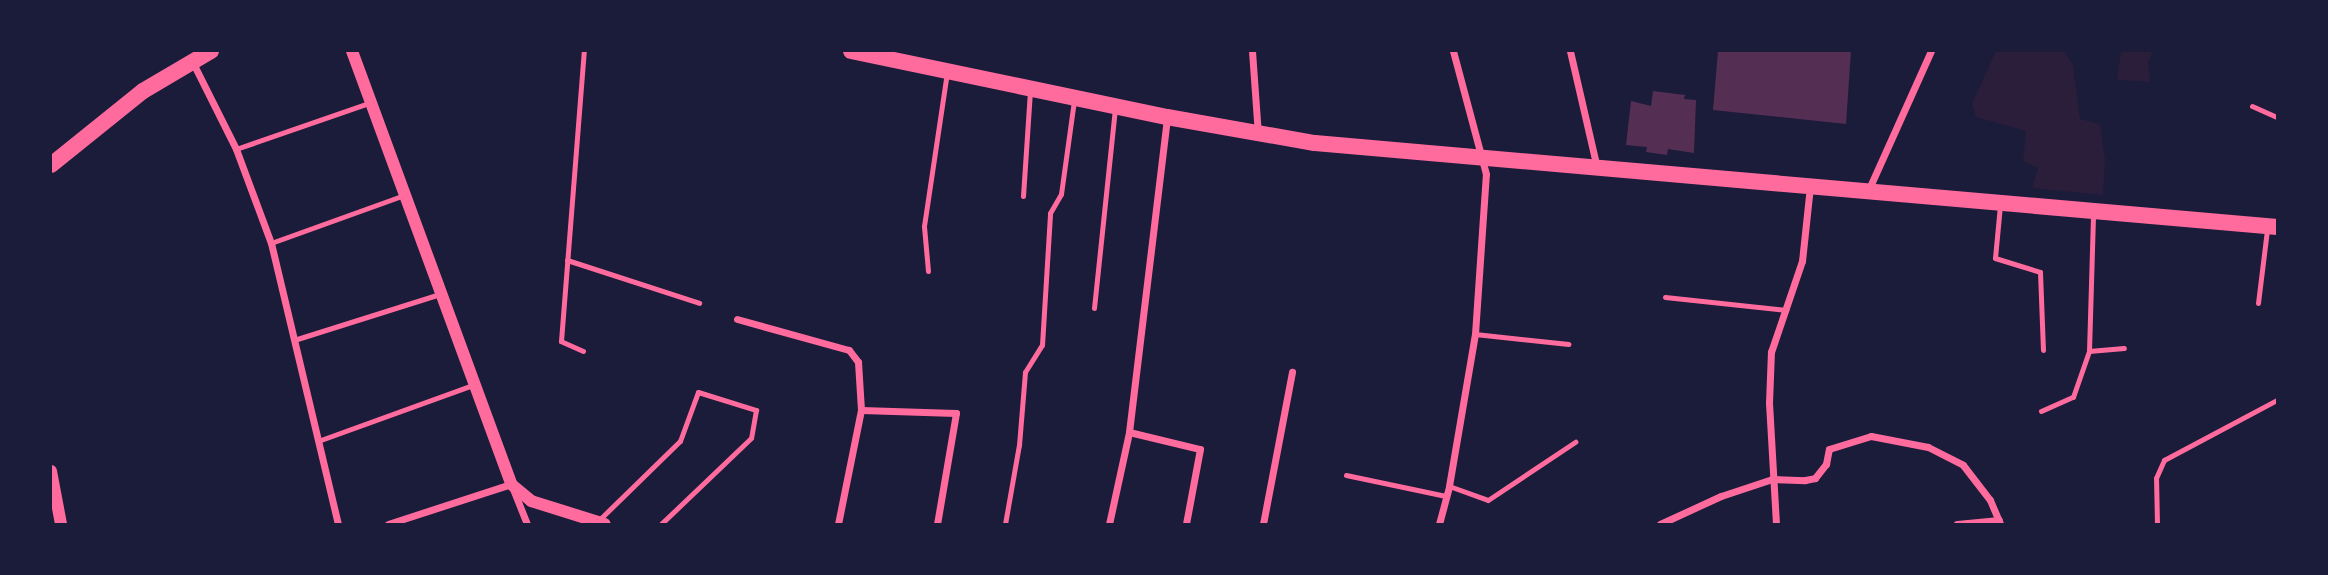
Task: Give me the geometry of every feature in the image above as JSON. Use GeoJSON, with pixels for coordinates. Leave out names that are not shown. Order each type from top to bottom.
{"type":"FeatureCollection","features":[{"type":"Feature","properties":{"kind":"main road"},"geometry":{"type":"LineString","coordinates":[[51,165],[124,105],[211,51]]}},
{"type":"Feature","properties":{"kind":"main road"},"geometry":{"type":"LineString","coordinates":[[851,51],[901,56],[947,71],[1258,134],[1480,159],[2272,227]]}},
{"type":"Feature","properties":{"kind":"street"},"geometry":{"type":"LineString","coordinates":[[352,51],[527,524]]}},
{"type":"Feature","properties":{"kind":"street"},"geometry":{"type":"LineString","coordinates":[[1252,51],[1258,134]]}},
{"type":"Feature","properties":{"kind":"street"},"geometry":{"type":"LineString","coordinates":[[1439,524],[1449,486],[1475,334],[1486,174],[1452,51]]}},
{"type":"Feature","properties":{"kind":"street"},"geometry":{"type":"LineString","coordinates":[[1570,51],[1597,168]]}},
{"type":"Feature","properties":{"kind":"street"},"geometry":{"type":"LineString","coordinates":[[1868,191],[1931,51]]}},
{"type":"Feature","properties":{"kind":"street"},"geometry":{"type":"LineString","coordinates":[[191,61],[236,149],[271,243],[338,524]]}},
{"type":"Feature","properties":{"kind":"street"},"geometry":{"type":"LineString","coordinates":[[1110,524],[1129,432],[1167,117]]}},
{"type":"Feature","properties":{"kind":"street"},"geometry":{"type":"LineString","coordinates":[[1776,524],[1769,403],[1771,352],[1802,261],[1810,186]]}},
{"type":"Feature","properties":{"kind":"street"},"geometry":{"type":"LineString","coordinates":[[737,319],[849,351],[858,362],[861,410],[838,524]]}},
{"type":"Feature","properties":{"kind":"street"},"geometry":{"type":"LineString","coordinates":[[1263,524],[1292,372]]}},
{"type":"Feature","properties":{"kind":"street"},"geometry":{"type":"LineString","coordinates":[[861,410],[956,413],[937,524]]}},
{"type":"Feature","properties":{"kind":"street"},"geometry":{"type":"LineString","coordinates":[[1129,432],[1200,449],[1186,524]]}},
{"type":"Feature","properties":{"kind":"street"},"geometry":{"type":"LineString","coordinates":[[1660,524],[1679,513],[1772,479],[1815,478],[1826,464],[1829,449],[1871,436],[1888,437],[1928,447],[1963,465],[1977,480],[1999,522],[1957,524]]}},
{"type":"Feature","properties":{"kind":"street"},"geometry":{"type":"LineString","coordinates":[[51,471],[61,524]]}},
{"type":"Feature","properties":{"kind":"street"},"geometry":{"type":"LineString","coordinates":[[511,484],[531,501],[601,523]]}},
{"type":"Feature","properties":{"kind":"street"},"geometry":{"type":"LineString","coordinates":[[388,524],[511,484]]}},
{"type":"Feature","properties":{"kind":"lane"},"geometry":{"type":"LineString","coordinates":[[583,351],[561,341],[584,51]]}},
{"type":"Feature","properties":{"kind":"lane"},"geometry":{"type":"LineString","coordinates":[[928,271],[924,226],[947,71]]}},
{"type":"Feature","properties":{"kind":"lane"},"geometry":{"type":"LineString","coordinates":[[1023,196],[1030,88]]}},
{"type":"Feature","properties":{"kind":"lane"},"geometry":{"type":"LineString","coordinates":[[1006,524],[1019,445],[1026,372],[1042,345],[1050,213],[1061,194],[1074,96]]}},
{"type":"Feature","properties":{"kind":"lane"},"geometry":{"type":"LineString","coordinates":[[236,149],[372,102]]}},
{"type":"Feature","properties":{"kind":"lane"},"geometry":{"type":"LineString","coordinates":[[1094,308],[1115,106]]}},
{"type":"Feature","properties":{"kind":"lane"},"geometry":{"type":"LineString","coordinates":[[2252,106],[2277,117]]}},
{"type":"Feature","properties":{"kind":"lane"},"geometry":{"type":"LineString","coordinates":[[271,243],[404,195]]}},
{"type":"Feature","properties":{"kind":"lane"},"geometry":{"type":"LineString","coordinates":[[2000,204],[1995,258],[2040,272],[2043,350]]}},
{"type":"Feature","properties":{"kind":"lane"},"geometry":{"type":"LineString","coordinates":[[2041,411],[2073,397],[2089,351],[2093,211]]}},
{"type":"Feature","properties":{"kind":"lane"},"geometry":{"type":"LineString","coordinates":[[2258,303],[2272,227]]}},
{"type":"Feature","properties":{"kind":"lane"},"geometry":{"type":"LineString","coordinates":[[567,260],[699,303]]}},
{"type":"Feature","properties":{"kind":"lane"},"geometry":{"type":"LineString","coordinates":[[294,340],[440,294]]}},
{"type":"Feature","properties":{"kind":"lane"},"geometry":{"type":"LineString","coordinates":[[1665,297],[1786,310]]}},
{"type":"Feature","properties":{"kind":"lane"},"geometry":{"type":"LineString","coordinates":[[1475,334],[1568,344]]}},
{"type":"Feature","properties":{"kind":"lane"},"geometry":{"type":"LineString","coordinates":[[2089,351],[2124,348]]}},
{"type":"Feature","properties":{"kind":"lane"},"geometry":{"type":"LineString","coordinates":[[318,441],[473,384]]}},
{"type":"Feature","properties":{"kind":"lane"},"geometry":{"type":"LineString","coordinates":[[601,523],[680,441],[698,392],[756,410],[751,438],[661,524]]}},
{"type":"Feature","properties":{"kind":"lane"},"geometry":{"type":"LineString","coordinates":[[2157,524],[2156,478],[2164,460],[2277,400]]}},
{"type":"Feature","properties":{"kind":"lane"},"geometry":{"type":"LineString","coordinates":[[1449,486],[1488,500],[1575,442]]}},
{"type":"Feature","properties":{"kind":"lane"},"geometry":{"type":"LineString","coordinates":[[1346,475],[1446,496]]}},
{"type":"Feature","properties":{"kind":"shaded area"},"geometry":{"type":"Polygon","coordinates":[[[1996,51],[2064,51],[2073,65],[2080,119],[2100,124],[2105,160],[2103,195],[2032,188],[2038,168],[2023,161],[2026,131],[1976,117],[1972,104],[1996,51]]]}},
{"type":"Feature","properties":{"kind":"shaded area"},"geometry":{"type":"Polygon","coordinates":[[[2121,51],[2153,51],[2148,62],[2150,82],[2117,80],[2121,51]]]}},
{"type":"Feature","properties":{"kind":"building"},"geometry":{"type":"Polygon","coordinates":[[[1718,51],[1851,51],[1846,124],[1713,110],[1718,51]]]}},
{"type":"Feature","properties":{"kind":"building"},"geometry":{"type":"Polygon","coordinates":[[[1653,91],[1685,95],[1684,99],[1696,100],[1694,153],[1668,149],[1667,155],[1646,152],[1647,147],[1626,145],[1631,101],[1651,106],[1653,91]]]}}]}
